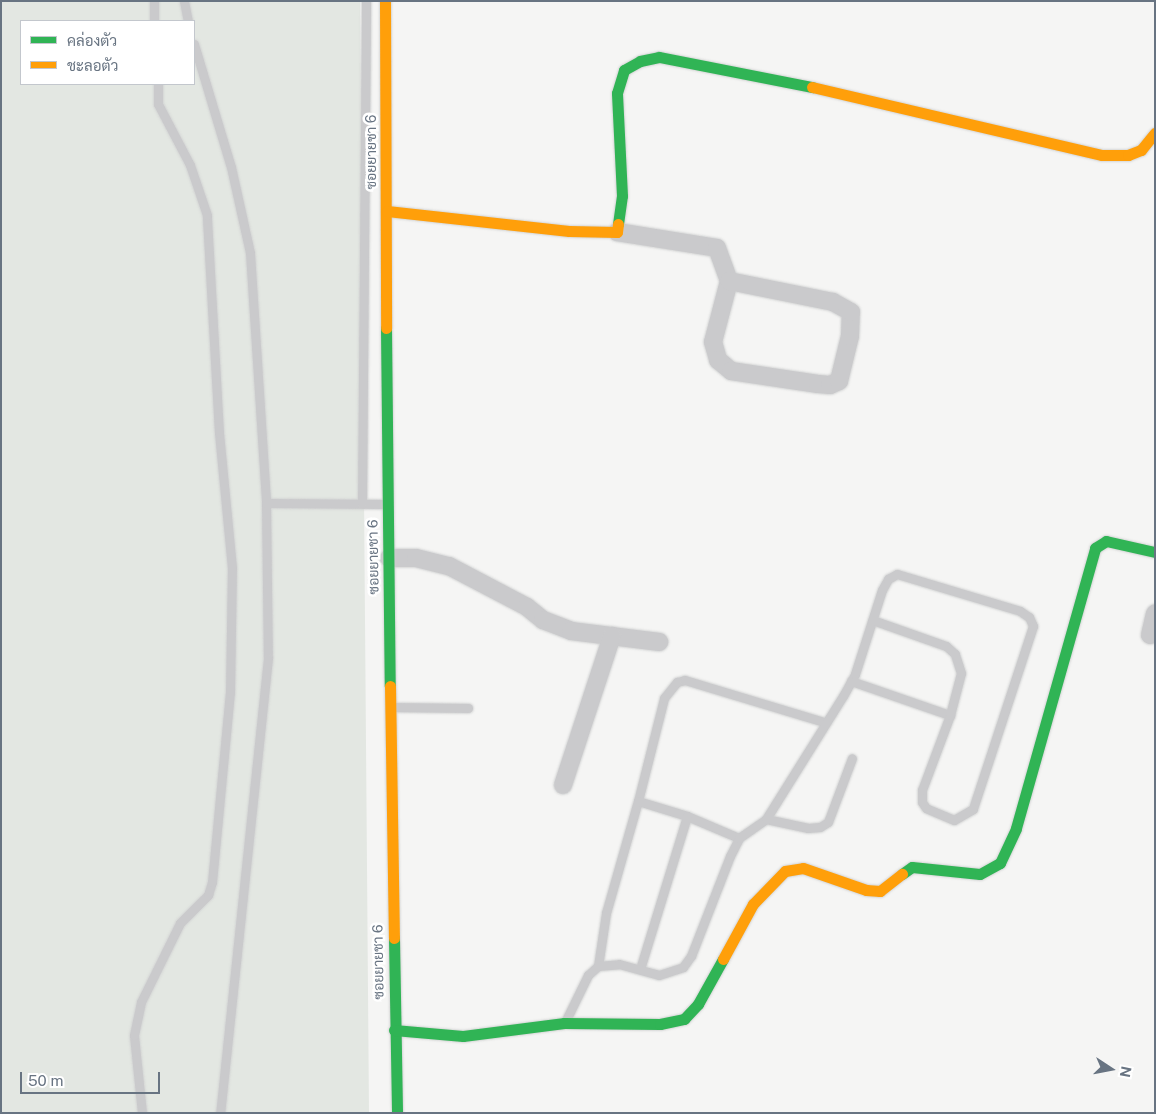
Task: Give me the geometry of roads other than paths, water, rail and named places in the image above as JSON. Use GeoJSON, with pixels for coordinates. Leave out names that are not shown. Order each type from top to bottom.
{"type":"FeatureCollection","features":[{"type":"Feature","properties":{"kind":"street","name":"ซอยยายชา 6"},"geometry":{"type":"LineString","coordinates":[[385,1],[387,504],[394,1030],[397,1113]]}},
{"type":"Feature","properties":{"kind":"street"},"geometry":{"type":"LineString","coordinates":[[617,232],[622,196],[617,93],[624,70],[640,61],[659,57],[818,88],[1102,155],[1128,155],[1142,150],[1155,133]]}},
{"type":"Feature","properties":{"kind":"street"},"geometry":{"type":"LineString","coordinates":[[387,211],[569,231],[617,232],[717,248],[729,281],[713,342],[718,360],[731,371],[818,384],[830,385],[839,380],[852,329],[851,312],[833,302],[729,281]]}},
{"type":"Feature","properties":{"kind":"street"},"geometry":{"type":"LineString","coordinates":[[394,1030],[463,1036],[564,1023],[660,1024],[684,1019],[698,1004],[753,904],[786,871],[803,868],[866,890],[880,892],[912,868],[980,874],[1000,863],[1016,828],[1095,548],[1106,541],[1155,552]]}},
{"type":"Feature","properties":{"kind":"street"},"geometry":{"type":"LineString","coordinates":[[389,558],[416,558],[449,566],[518,602],[543,620],[571,631],[659,642]]}},
{"type":"Feature","properties":{"kind":"street"},"geometry":{"type":"LineString","coordinates":[[1150,635],[1155,614]]}},
{"type":"Feature","properties":{"kind":"street"},"geometry":{"type":"LineString","coordinates":[[563,785],[612,636]]}},
{"type":"Feature","properties":{"kind":"lane"},"geometry":{"type":"LineString","coordinates":[[154,1],[154,20]]}},
{"type":"Feature","properties":{"kind":"lane"},"geometry":{"type":"LineString","coordinates":[[184,1],[188,20]]}},
{"type":"Feature","properties":{"kind":"lane"},"geometry":{"type":"LineString","coordinates":[[362,504],[366,1]]}},
{"type":"Feature","properties":{"kind":"lane"},"geometry":{"type":"LineString","coordinates":[[195,47],[231,167],[250,253],[266,503],[268,658],[220,1113]]}},
{"type":"Feature","properties":{"kind":"lane"},"geometry":{"type":"LineString","coordinates":[[142,1113],[134,1035],[141,1002],[180,923],[208,895],[212,882],[230,693],[232,568],[219,433],[207,215],[190,165],[158,104],[158,85]]}},
{"type":"Feature","properties":{"kind":"lane"},"geometry":{"type":"LineString","coordinates":[[266,503],[387,504]]}},
{"type":"Feature","properties":{"kind":"lane"},"geometry":{"type":"LineString","coordinates":[[564,1023],[588,975],[598,966],[619,964],[659,974],[683,967],[690,956],[739,838],[766,819],[851,681],[882,590],[888,579],[897,574],[1029,617],[1033,626],[973,809],[954,820],[926,808],[922,802],[922,790],[950,715],[961,673],[955,654],[946,646],[872,620]]}},
{"type":"Feature","properties":{"kind":"lane"},"geometry":{"type":"LineString","coordinates":[[598,966],[606,913],[638,801],[664,698],[677,682],[684,680],[824,722]]}},
{"type":"Feature","properties":{"kind":"lane"},"geometry":{"type":"LineString","coordinates":[[851,681],[950,715]]}},
{"type":"Feature","properties":{"kind":"lane"},"geometry":{"type":"LineString","coordinates":[[390,707],[468,708]]}},
{"type":"Feature","properties":{"kind":"lane"},"geometry":{"type":"LineString","coordinates":[[766,819],[808,828],[820,827],[828,822],[852,758]]}},
{"type":"Feature","properties":{"kind":"lane"},"geometry":{"type":"LineString","coordinates":[[638,801],[687,816],[739,838]]}},
{"type":"Feature","properties":{"kind":"lane"},"geometry":{"type":"LineString","coordinates":[[640,969],[687,816]]}}]}
